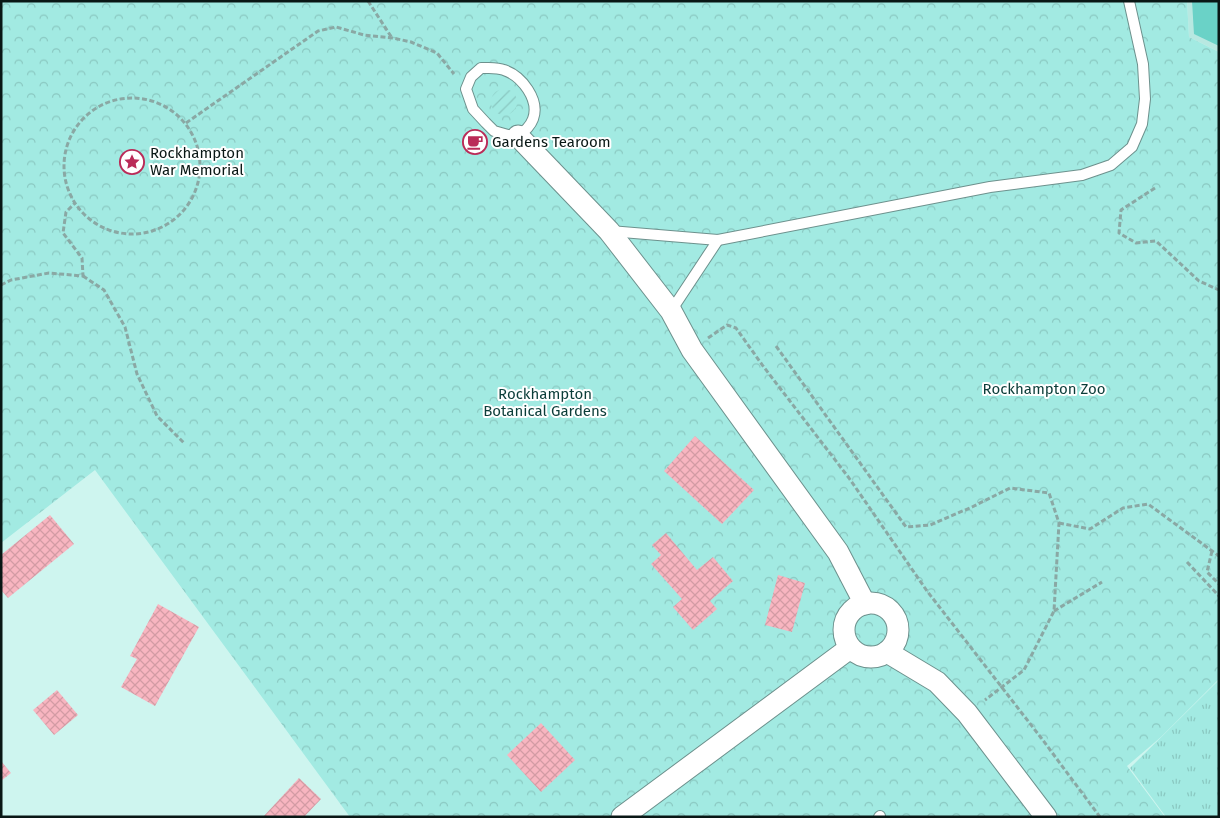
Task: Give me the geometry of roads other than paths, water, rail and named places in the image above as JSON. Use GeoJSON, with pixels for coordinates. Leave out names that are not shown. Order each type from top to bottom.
{"type":"FeatureCollection","features":[{"type":"Feature","properties":{"kind":"street"},"geometry":{"type":"LineString","coordinates":[[518,136],[609,231],[671,311],[692,350],[838,552],[865,604]]}},
{"type":"Feature","properties":{"kind":"street"},"geometry":{"type":"LineString","coordinates":[[865,604],[883,606],[896,619],[898,628],[897,638],[887,652],[872,657],[856,653],[850,648],[844,631],[845,622],[857,608],[865,604]]}},
{"type":"Feature","properties":{"kind":"street"},"geometry":{"type":"LineString","coordinates":[[622,817],[850,648]]}},
{"type":"Feature","properties":{"kind":"street"},"geometry":{"type":"LineString","coordinates":[[887,652],[937,682],[967,713],[1046,817]]}},
{"type":"Feature","properties":{"kind":"lane"},"geometry":{"type":"LineString","coordinates":[[609,231],[718,240],[990,187],[1082,175],[1111,165],[1132,146],[1142,124],[1145,99],[1143,64],[1129,1]]}},
{"type":"Feature","properties":{"kind":"lane"},"geometry":{"type":"LineString","coordinates":[[481,68],[505,70],[516,77],[528,90],[534,106],[534,118],[527,130],[518,136],[494,131],[473,109],[466,89],[471,77],[481,68]]}},
{"type":"Feature","properties":{"kind":"lane"},"geometry":{"type":"LineString","coordinates":[[671,311],[718,240]]}},
{"type":"Feature","properties":{"kind":"place","name":"Gardens Tearoom"},"geometry":{"type":"Point","coordinates":[475,142]}},
{"type":"Feature","properties":{"kind":"place","name":"Rockhampton War Memorial"},"geometry":{"type":"Point","coordinates":[132,162]}},
{"type":"Feature","properties":{"kind":"park label","name":"Rockhampton Zoo"},"geometry":{"type":"Point","coordinates":[1044,389]}},
{"type":"Feature","properties":{"kind":"park label","name":"Rockhampton Botanical Gardens"},"geometry":{"type":"Point","coordinates":[545,402]}}]}
